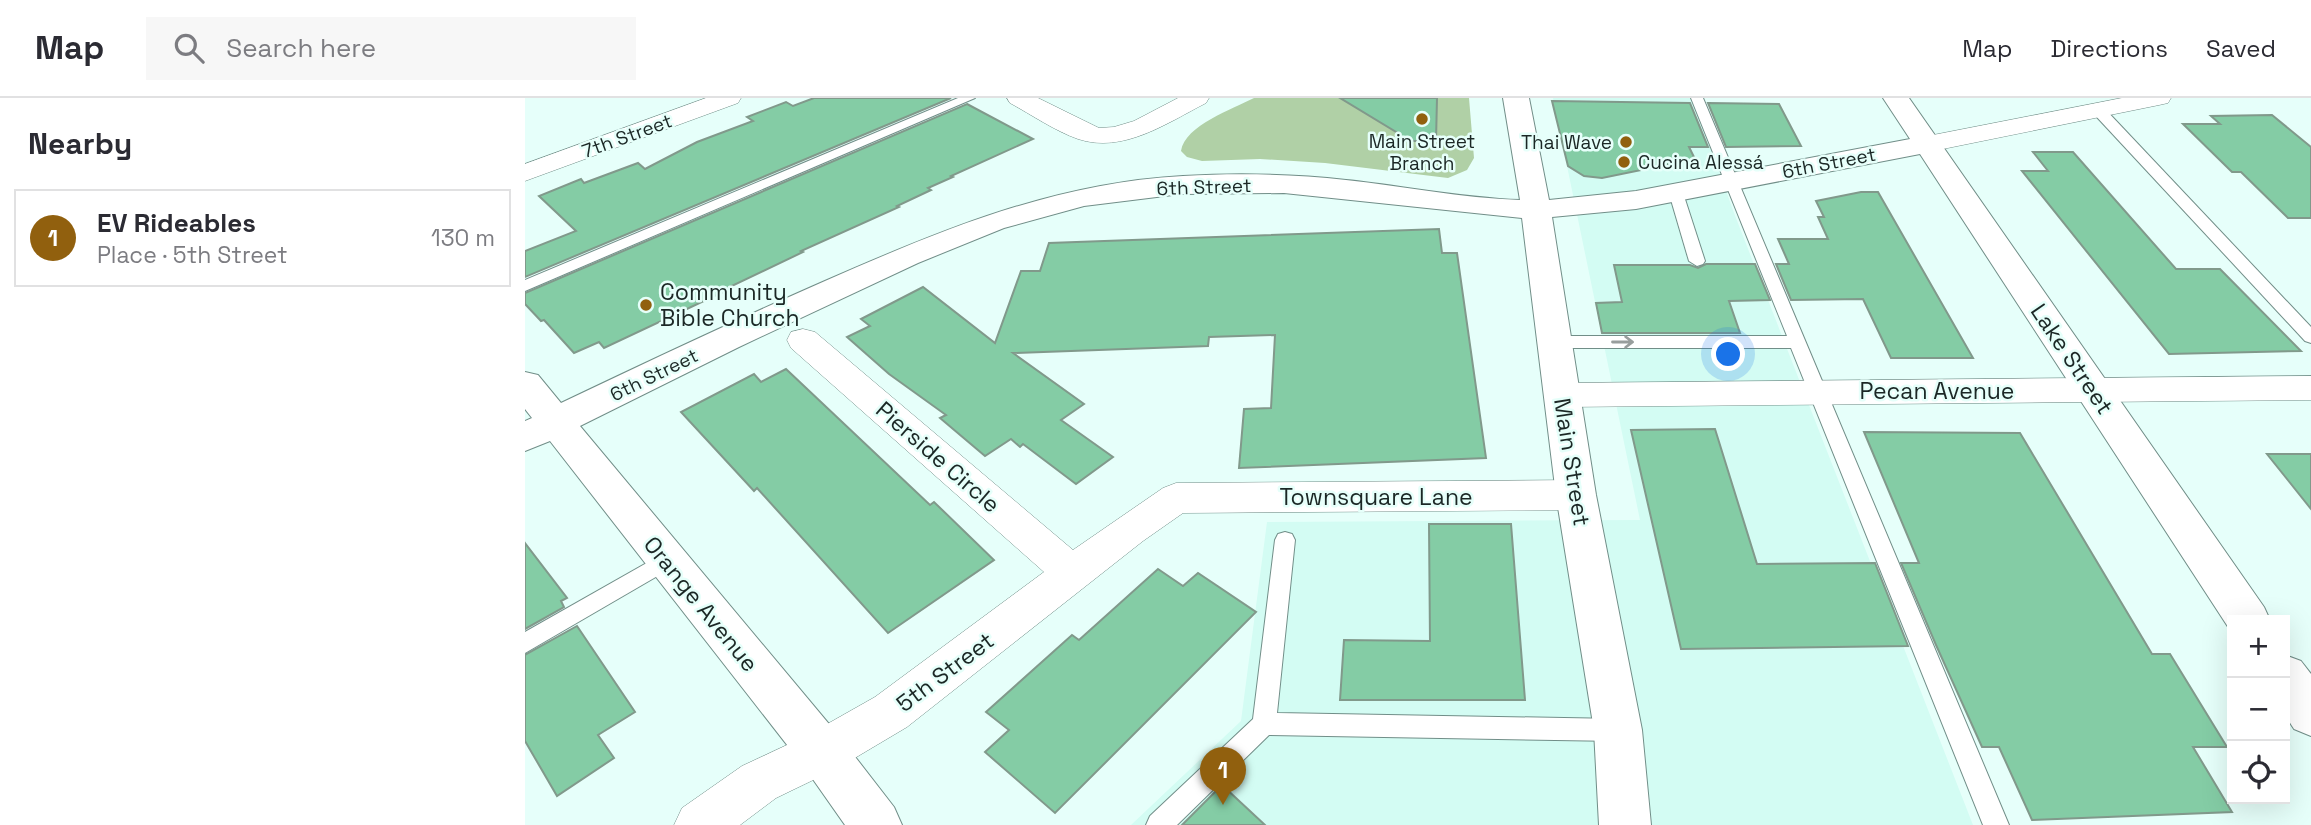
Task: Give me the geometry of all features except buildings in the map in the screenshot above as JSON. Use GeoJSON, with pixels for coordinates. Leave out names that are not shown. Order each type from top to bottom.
{"type":"FeatureCollection","features":[{"type":"Feature","properties":{"kind":"street","name":"7th Street"},"geometry":{"type":"LineString","coordinates":[[525,173],[730,98]]}},
{"type":"Feature","properties":{"kind":"street"},"geometry":{"type":"LineString","coordinates":[[1019,98],[1085,133],[1101,135],[1130,130],[1197,98]]}},
{"type":"Feature","properties":{"kind":"street","name":"Main Street"},"geometry":{"type":"LineString","coordinates":[[1516,98],[1536,209],[1576,495],[1618,730],[1625,825]]}},
{"type":"Feature","properties":{"kind":"street","name":"Lake Street"},"geometry":{"type":"LineString","coordinates":[[1896,98],[2245,615]]}},
{"type":"Feature","properties":{"kind":"street"},"geometry":{"type":"LineString","coordinates":[[1928,144],[2159,98]]}},
{"type":"Feature","properties":{"kind":"street","name":"6th Street"},"geometry":{"type":"LineString","coordinates":[[540,429],[775,316],[923,249],[988,222],[1052,203],[1132,189],[1274,185],[1343,189],[1471,206],[1536,209],[1631,202],[1928,144]]}},
{"type":"Feature","properties":{"kind":"street","name":"Pierside Circle"},"geometry":{"type":"LineString","coordinates":[[803,340],[1073,574]]}},
{"type":"Feature","properties":{"kind":"street","name":"Orange Avenue"},"geometry":{"type":"LineString","coordinates":[[525,384],[540,429],[666,561],[822,752],[876,825]]}},
{"type":"Feature","properties":{"kind":"street","name":"Pecan Avenue"},"geometry":{"type":"LineString","coordinates":[[1562,395],[2311,388]]}},
{"type":"Feature","properties":{"kind":"street","name":"Townsquare Lane"},"geometry":{"type":"LineString","coordinates":[[1176,498],[1576,495]]}},
{"type":"Feature","properties":{"kind":"street","name":"5th Street"},"geometry":{"type":"LineString","coordinates":[[699,825],[759,782],[822,752],[891,712],[1129,530],[1176,498]]}},
{"type":"Feature","properties":{"kind":"street"},"geometry":{"type":"LineString","coordinates":[[2287,678],[2311,714]]}},
{"type":"Feature","properties":{"kind":"lane"},"geometry":{"type":"LineString","coordinates":[[525,286],[969,98]]}},
{"type":"Feature","properties":{"kind":"lane"},"geometry":{"type":"LineString","coordinates":[[1697,98],[1996,825]]}},
{"type":"Feature","properties":{"kind":"lane"},"geometry":{"type":"LineString","coordinates":[[2099,111],[2311,337]]}},
{"type":"Feature","properties":{"kind":"lane"},"geometry":{"type":"LineString","coordinates":[[1676,193],[1697,261]]}},
{"type":"Feature","properties":{"kind":"lane"},"geometry":{"type":"LineString","coordinates":[[1555,342],[1797,342]]}},
{"type":"Feature","properties":{"kind":"lane"},"geometry":{"type":"LineString","coordinates":[[1159,825],[1264,724],[1285,540]]}},
{"type":"Feature","properties":{"kind":"lane"},"geometry":{"type":"LineString","coordinates":[[525,643],[666,561]]}},
{"type":"Feature","properties":{"kind":"lane"},"geometry":{"type":"LineString","coordinates":[[1264,724],[1618,730]]}},
{"type":"Feature","properties":{"kind":"shaded area"},"geometry":{"type":"Polygon","coordinates":[[[1553,98],[1693,98],[1734,213],[1973,825],[1131,825],[1241,721],[1267,522],[1640,520],[1553,98]]]}},
{"type":"Feature","properties":{"kind":"green space"},"geometry":{"type":"Polygon","coordinates":[[[1254,98],[1469,98],[1474,158],[1467,170],[1448,178],[1325,163],[1260,159],[1202,161],[1187,157],[1181,151],[1184,142],[1200,126],[1254,98]]]}},
{"type":"Feature","properties":{"kind":"place","name":"Main Street Branch"},"geometry":{"type":"Point","coordinates":[1422,119]}},
{"type":"Feature","properties":{"kind":"place","name":"Thai Wave"},"geometry":{"type":"Point","coordinates":[1626,142]}},
{"type":"Feature","properties":{"kind":"place","name":"Cucina Alessá"},"geometry":{"type":"Point","coordinates":[1624,162]}},
{"type":"Feature","properties":{"kind":"place","name":"Community Bible Church"},"geometry":{"type":"Point","coordinates":[646,305]}},
{"type":"Feature","properties":{"kind":"place","name":"EV Rideables"},"geometry":{"type":"Point","coordinates":[1223,805]}}]}
